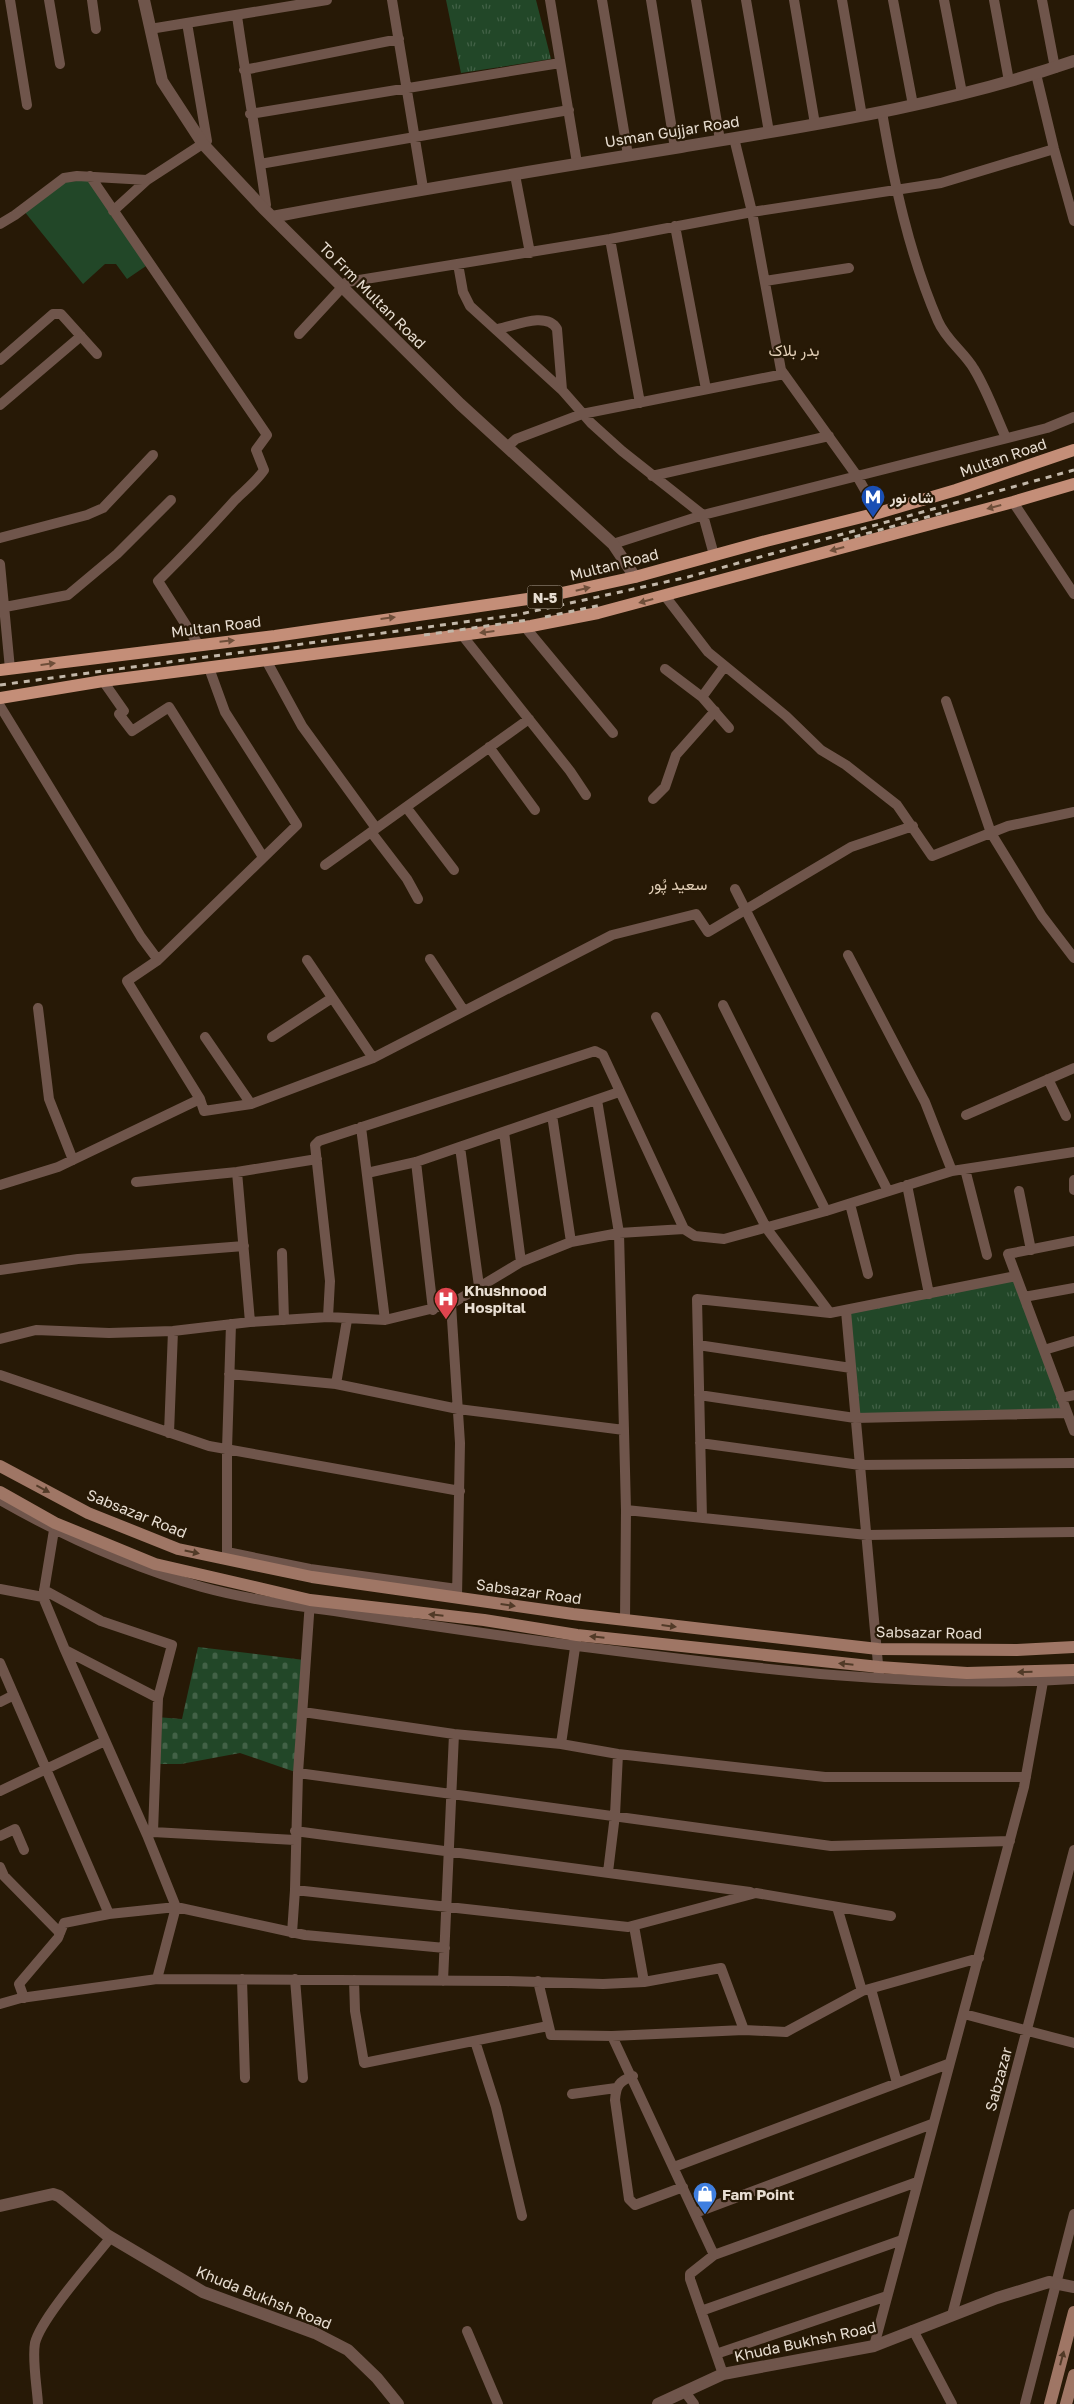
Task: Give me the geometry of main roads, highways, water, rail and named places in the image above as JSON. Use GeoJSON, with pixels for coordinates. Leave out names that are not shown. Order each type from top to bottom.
{"type":"FeatureCollection","features":[{"type":"Feature","properties":{"kind":"main road","name":"Multan Road"},"geometry":{"type":"LineString","coordinates":[[5,669],[275,636],[380,619],[548,596],[635,577],[878,514],[1074,450]]}},
{"type":"Feature","properties":{"kind":"main road","name":"N-5"},"geometry":{"type":"LineString","coordinates":[[0,698],[103,681],[525,627],[598,613],[1074,484]]}},
{"type":"Feature","properties":{"kind":"main road","name":"Sabsazar Road"},"geometry":{"type":"LineString","coordinates":[[0,1466],[88,1513],[178,1549],[227,1555],[312,1577],[457,1593],[486,1601],[625,1620],[878,1648],[1018,1650],[1074,1647]]}},
{"type":"Feature","properties":{"kind":"main road"},"geometry":{"type":"LineString","coordinates":[[0,1492],[55,1526],[155,1564],[310,1604],[484,1620],[576,1640],[879,1673],[968,1673],[1044,1676],[1074,1670]]}},
{"type":"Feature","properties":{"kind":"main road"},"geometry":{"type":"LineString","coordinates":[[484,1620],[486,1601]]}},
{"type":"Feature","properties":{"kind":"main road"},"geometry":{"type":"LineString","coordinates":[[1050,2404],[1074,2312]]}},
{"type":"Feature","properties":{"kind":"main road"},"geometry":{"type":"LineString","coordinates":[[1066,2404],[1074,2375]]}},
{"type":"Feature","properties":{"kind":"railway"},"geometry":{"type":"LineString","coordinates":[[0,685],[516,615],[688,577],[1074,470]]}},
{"type":"Feature","properties":{"kind":"railway"},"geometry":{"type":"LineString","coordinates":[[843,540],[949,511]]}},
{"type":"Feature","properties":{"kind":"railway"},"geometry":{"type":"LineString","coordinates":[[545,617],[601,605]]}},
{"type":"Feature","properties":{"kind":"railway"},"geometry":{"type":"LineString","coordinates":[[424,635],[528,620]]}},
{"type":"Feature","properties":{"kind":"place","name":"شاہ نور"},"geometry":{"type":"Point","coordinates":[873,518]}},
{"type":"Feature","properties":{"kind":"place","name":"Khushnood Hospital"},"geometry":{"type":"Point","coordinates":[446,1320]}},
{"type":"Feature","properties":{"kind":"place","name":"Fam Point"},"geometry":{"type":"Point","coordinates":[705,2215]}},
{"type":"Feature","properties":{"kind":"district","name":"بدر بلاک"},"geometry":{"type":"Point","coordinates":[794,350]}},
{"type":"Feature","properties":{"kind":"district","name":"سعید پُور"},"geometry":{"type":"Point","coordinates":[678,884]}}]}
